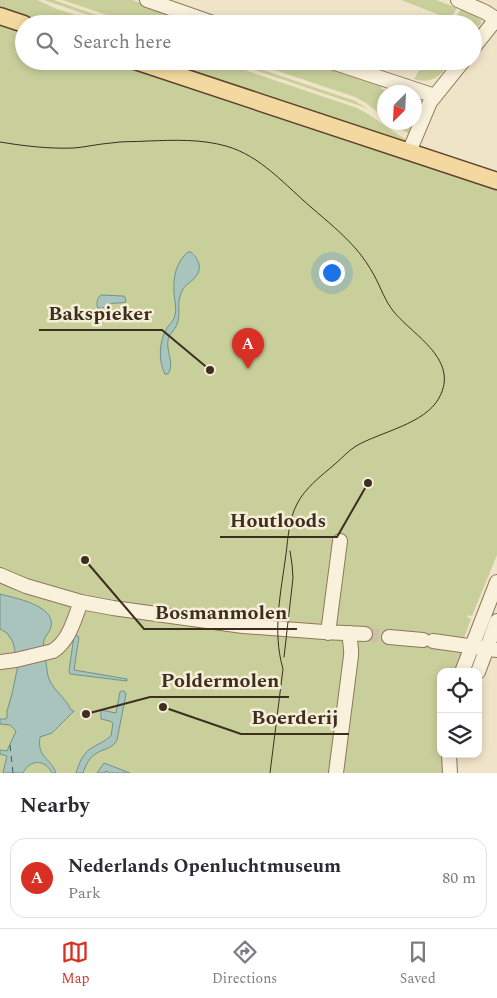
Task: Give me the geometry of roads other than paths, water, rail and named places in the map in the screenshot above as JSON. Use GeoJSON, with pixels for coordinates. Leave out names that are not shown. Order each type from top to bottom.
{"type":"FeatureCollection","features":[{"type":"Feature","properties":{"kind":"main road"},"geometry":{"type":"LineString","coordinates":[[0,16],[15,21]]}},
{"type":"Feature","properties":{"kind":"main road"},"geometry":{"type":"LineString","coordinates":[[162,70],[497,182]]}},
{"type":"Feature","properties":{"kind":"street"},"geometry":{"type":"LineString","coordinates":[[147,0],[190,15]]}},
{"type":"Feature","properties":{"kind":"street"},"geometry":{"type":"LineString","coordinates":[[458,0],[497,19],[482,37]]}},
{"type":"Feature","properties":{"kind":"street"},"geometry":{"type":"LineString","coordinates":[[356,70],[435,96]]}},
{"type":"Feature","properties":{"kind":"street"},"geometry":{"type":"LineString","coordinates":[[409,152],[430,102],[456,70]]}},
{"type":"Feature","properties":{"kind":"street"},"geometry":{"type":"LineString","coordinates":[[328,633],[340,541]]}},
{"type":"Feature","properties":{"kind":"street"},"geometry":{"type":"LineString","coordinates":[[0,575],[26,586],[81,602],[154,614],[242,626],[364,634]]}},
{"type":"Feature","properties":{"kind":"street"},"geometry":{"type":"LineString","coordinates":[[464,668],[497,582]]}},
{"type":"Feature","properties":{"kind":"street"},"geometry":{"type":"LineString","coordinates":[[0,662],[16,660],[57,649],[67,637],[81,602]]}},
{"type":"Feature","properties":{"kind":"street"},"geometry":{"type":"LineString","coordinates":[[480,668],[492,649],[497,621]]}},
{"type":"Feature","properties":{"kind":"street"},"geometry":{"type":"LineString","coordinates":[[336,773],[351,656],[350,633]]}},
{"type":"Feature","properties":{"kind":"street"},"geometry":{"type":"LineString","coordinates":[[389,637],[492,649]]}},
{"type":"Feature","properties":{"kind":"street"},"geometry":{"type":"LineString","coordinates":[[449,758],[450,773]]}},
{"type":"Feature","properties":{"kind":"water"},"geometry":{"type":"Polygon","coordinates":[[[188,252],[191,252],[196,257],[199,263],[199,270],[194,279],[181,292],[178,321],[168,340],[171,366],[168,374],[165,374],[160,357],[161,345],[164,333],[175,315],[174,286],[176,270],[188,252]]]}},
{"type":"Feature","properties":{"kind":"water"},"geometry":{"type":"Polygon","coordinates":[[[101,295],[123,296],[126,302],[112,303],[103,308],[98,308],[97,300],[101,295]]]}},
{"type":"Feature","properties":{"kind":"water"},"geometry":{"type":"Polygon","coordinates":[[[0,594],[33,604],[47,613],[51,619],[51,627],[43,643],[49,679],[71,710],[74,711],[52,733],[40,737],[40,749],[56,773],[52,773],[46,765],[38,762],[30,765],[23,773],[3,773],[7,756],[0,754],[0,750],[7,751],[16,731],[10,725],[0,724],[0,719],[7,718],[18,665],[13,642],[7,633],[0,629],[0,594]]]}},
{"type":"Feature","properties":{"kind":"water"},"geometry":{"type":"Polygon","coordinates":[[[75,634],[79,637],[74,670],[127,679],[127,681],[70,674],[75,634]]]}},
{"type":"Feature","properties":{"kind":"water"},"geometry":{"type":"Polygon","coordinates":[[[122,691],[126,694],[117,740],[111,747],[94,755],[83,773],[76,773],[87,751],[111,736],[113,723],[101,719],[101,710],[116,713],[120,692],[122,691]]]}},
{"type":"Feature","properties":{"kind":"water"},"geometry":{"type":"Polygon","coordinates":[[[104,763],[130,773],[110,773],[106,771],[104,773],[97,773],[104,763]]]}},
{"type":"Feature","properties":{"kind":"tunnel"},"geometry":{"type":"LineString","coordinates":[[365,634],[389,637]]}},
{"type":"Feature","properties":{"kind":"tram line"},"geometry":{"type":"LineString","coordinates":[[0,142],[37,147],[79,148],[120,142],[187,140],[217,144],[239,151],[272,172],[351,243],[370,268],[394,312],[423,340],[439,360],[444,372],[444,384],[439,398],[432,407],[413,421],[353,448],[309,487],[300,498],[294,510],[289,529],[278,612],[278,640],[283,669],[270,773]]}},
{"type":"Feature","properties":{"kind":"tram line"},"geometry":{"type":"LineString","coordinates":[[284,657],[293,578],[290,551]]}},
{"type":"Feature","properties":{"kind":"place","name":"Nederlands Openluchtmuseum"},"geometry":{"type":"Point","coordinates":[248,369]}},
{"type":"Feature","properties":{"kind":"place","name":"Bakspieker"},"geometry":{"type":"Point","coordinates":[210,370]}},
{"type":"Feature","properties":{"kind":"place","name":"Houtloods"},"geometry":{"type":"Point","coordinates":[368,483]}},
{"type":"Feature","properties":{"kind":"place","name":"Bosmanmolen"},"geometry":{"type":"Point","coordinates":[85,560]}},
{"type":"Feature","properties":{"kind":"place","name":"Boerderij"},"geometry":{"type":"Point","coordinates":[163,707]}},
{"type":"Feature","properties":{"kind":"place","name":"Poldermolen"},"geometry":{"type":"Point","coordinates":[86,714]}}]}
